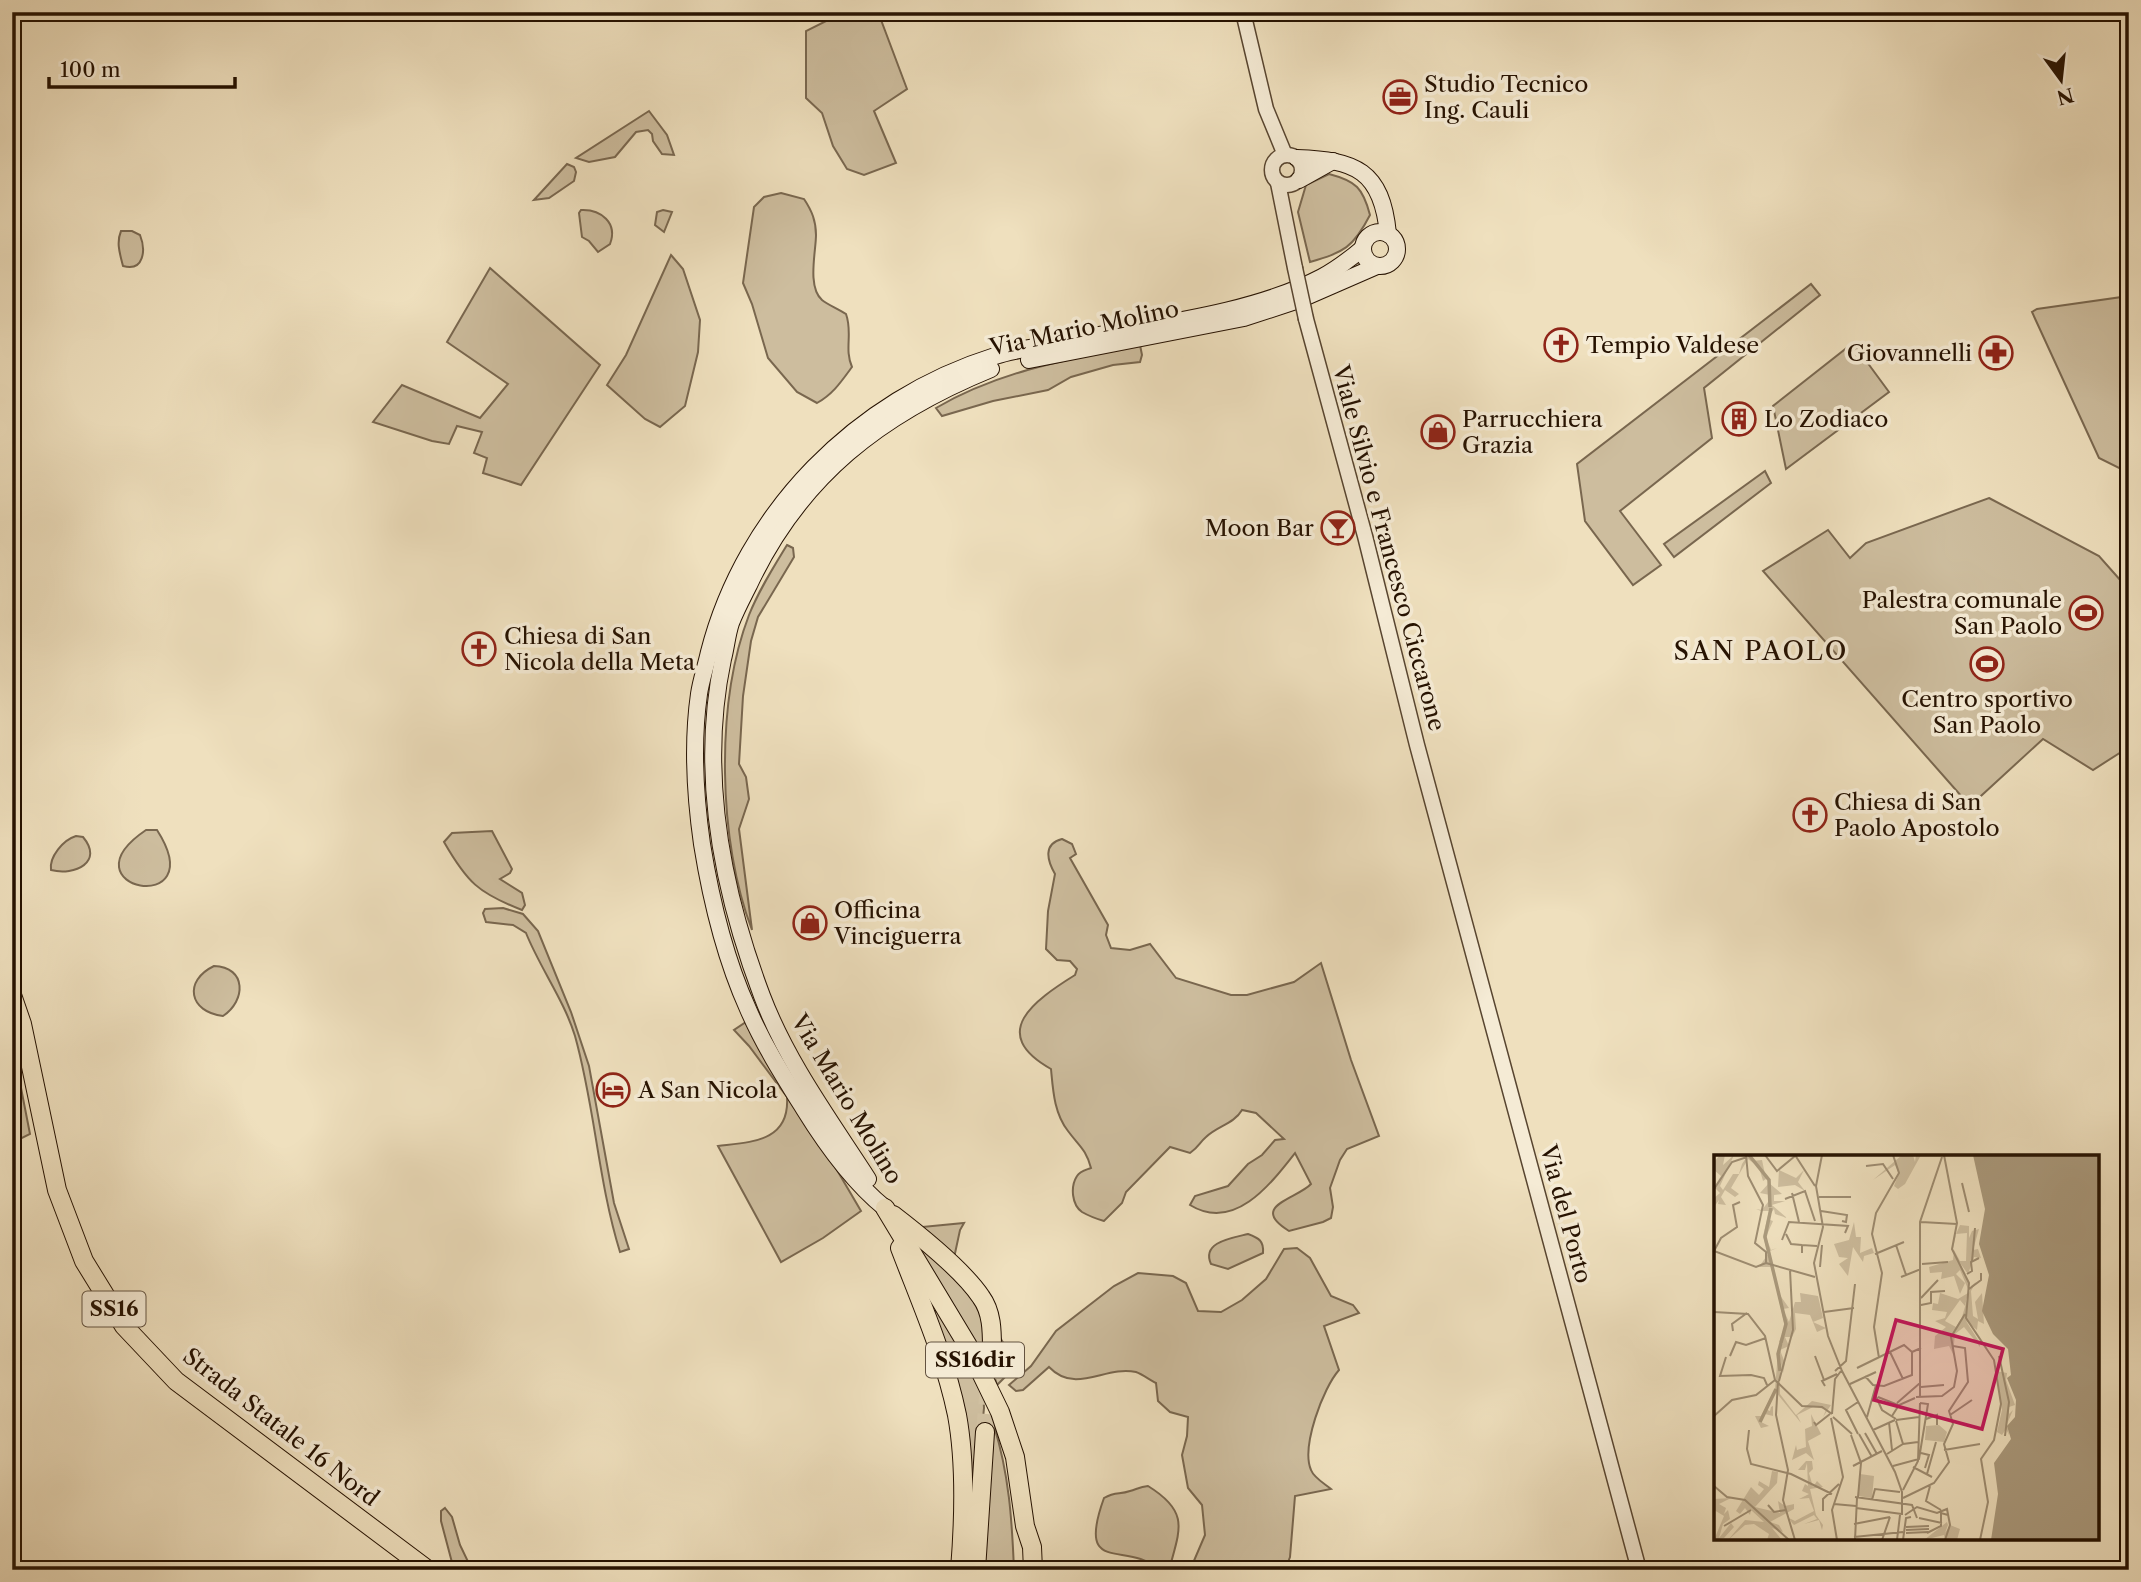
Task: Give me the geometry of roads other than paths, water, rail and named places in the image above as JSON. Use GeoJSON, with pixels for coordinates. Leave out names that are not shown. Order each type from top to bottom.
{"type":"FeatureCollection","features":[{"type":"Feature","properties":{"kind":"main road"},"geometry":{"type":"LineString","coordinates":[[1291,157],[1345,164],[1369,177],[1380,199],[1388,234],[1396,244],[1396,254],[1391,262],[1377,266],[1365,258],[1366,243],[1380,199]]}},
{"type":"Feature","properties":{"kind":"main road"},"geometry":{"type":"LineString","coordinates":[[1297,182],[1332,161]]}},
{"type":"Feature","properties":{"kind":"main road"},"geometry":{"type":"LineString","coordinates":[[1366,243],[1378,233],[1388,234]]}},
{"type":"Feature","properties":{"kind":"main road","name":"Via Mario Molino"},"geometry":{"type":"LineString","coordinates":[[885,1208],[825,1143],[773,1059],[748,1010],[727,955],[709,891],[700,830],[694,758],[699,693],[716,623],[747,554],[786,496],[835,446],[891,405],[943,376],[997,355],[1261,301],[1322,277],[1366,243]]}},
{"type":"Feature","properties":{"kind":"main road","name":"Via Mario Molino"},"geometry":{"type":"LineString","coordinates":[[885,1208],[791,1058],[763,998],[744,943],[728,882],[718,823],[712,755],[717,689],[731,624],[763,555],[799,500],[844,454],[897,415],[953,384],[1000,365],[1244,318],[1299,300],[1377,266]]}},
{"type":"Feature","properties":{"kind":"main road","name":"Strada Statale 16 Nord"},"geometry":{"type":"LineString","coordinates":[[12,995],[22,1024],[57,1190],[84,1261],[124,1326],[176,1381],[428,1570]]}},
{"type":"Feature","properties":{"kind":"main road","name":"SS16dir"},"geometry":{"type":"LineString","coordinates":[[885,1208],[924,1239],[981,1296],[990,1315],[992,1349]]}},
{"type":"Feature","properties":{"kind":"main road","name":"SS16dir"},"geometry":{"type":"LineString","coordinates":[[885,1208],[968,1346],[1000,1412],[1015,1457],[1025,1527]]}},
{"type":"Feature","properties":{"kind":"main road","name":"SS16dir"},"geometry":{"type":"LineString","coordinates":[[885,1208],[940,1354],[957,1416],[963,1502],[960,1570]]}},
{"type":"Feature","properties":{"kind":"main road"},"geometry":{"type":"LineString","coordinates":[[976,1570],[985,1432]]}},
{"type":"Feature","properties":{"kind":"main road"},"geometry":{"type":"LineString","coordinates":[[1021,1570],[1025,1527]]}},
{"type":"Feature","properties":{"kind":"main road"},"geometry":{"type":"LineString","coordinates":[[1025,1527],[1032,1547],[1033,1570]]}},
{"type":"Feature","properties":{"kind":"street"},"geometry":{"type":"LineString","coordinates":[[1243,12],[1266,109],[1273,176],[1278,183],[1286,186],[1297,182],[1302,166],[1291,157],[1266,109]]}},
{"type":"Feature","properties":{"kind":"street"},"geometry":{"type":"LineString","coordinates":[[1272,166],[1277,159],[1291,157]]}},
{"type":"Feature","properties":{"kind":"street","name":"Viale Silvio e Francesco Ciccarone"},"geometry":{"type":"LineString","coordinates":[[1289,237],[1289,206],[1297,182]]}},
{"type":"Feature","properties":{"kind":"street","name":"Viale Silvio e Francesco Ciccarone"},"geometry":{"type":"LineString","coordinates":[[1278,183],[1306,319],[1451,870]]}},
{"type":"Feature","properties":{"kind":"street","name":"Via del Porto"},"geometry":{"type":"LineString","coordinates":[[1451,870],[1639,1570]]}},
{"type":"Feature","properties":{"kind":"tunnel"},"geometry":{"type":"LineString","coordinates":[[985,1432],[992,1349]]}},
{"type":"Feature","properties":{"kind":"place","name":"Studio Tecnico Ing. Cauli"},"geometry":{"type":"Point","coordinates":[1400,97]}},
{"type":"Feature","properties":{"kind":"place","name":"Tempio Valdese"},"geometry":{"type":"Point","coordinates":[1561,345]}},
{"type":"Feature","properties":{"kind":"place","name":"Giovannelli"},"geometry":{"type":"Point","coordinates":[1996,353]}},
{"type":"Feature","properties":{"kind":"place","name":"Lo Zodiaco"},"geometry":{"type":"Point","coordinates":[1739,419]}},
{"type":"Feature","properties":{"kind":"place","name":"Parrucchiera Grazia"},"geometry":{"type":"Point","coordinates":[1438,432]}},
{"type":"Feature","properties":{"kind":"place","name":"Moon Bar"},"geometry":{"type":"Point","coordinates":[1338,528]}},
{"type":"Feature","properties":{"kind":"place","name":"Palestra comunale San Paolo"},"geometry":{"type":"Point","coordinates":[2086,613]}},
{"type":"Feature","properties":{"kind":"place","name":"Chiesa di San Nicola della Meta"},"geometry":{"type":"Point","coordinates":[479,649]}},
{"type":"Feature","properties":{"kind":"place","name":"Centro sportivo San Paolo"},"geometry":{"type":"Point","coordinates":[1987,664]}},
{"type":"Feature","properties":{"kind":"place","name":"Chiesa di San Paolo Apostolo"},"geometry":{"type":"Point","coordinates":[1810,815]}},
{"type":"Feature","properties":{"kind":"place","name":"Officina Vinciguerra"},"geometry":{"type":"Point","coordinates":[810,923]}},
{"type":"Feature","properties":{"kind":"place","name":"A San Nicola"},"geometry":{"type":"Point","coordinates":[613,1090]}},
{"type":"Feature","properties":{"kind":"district","name":"SAN PAOLO"},"geometry":{"type":"Point","coordinates":[1761,651]}}]}
